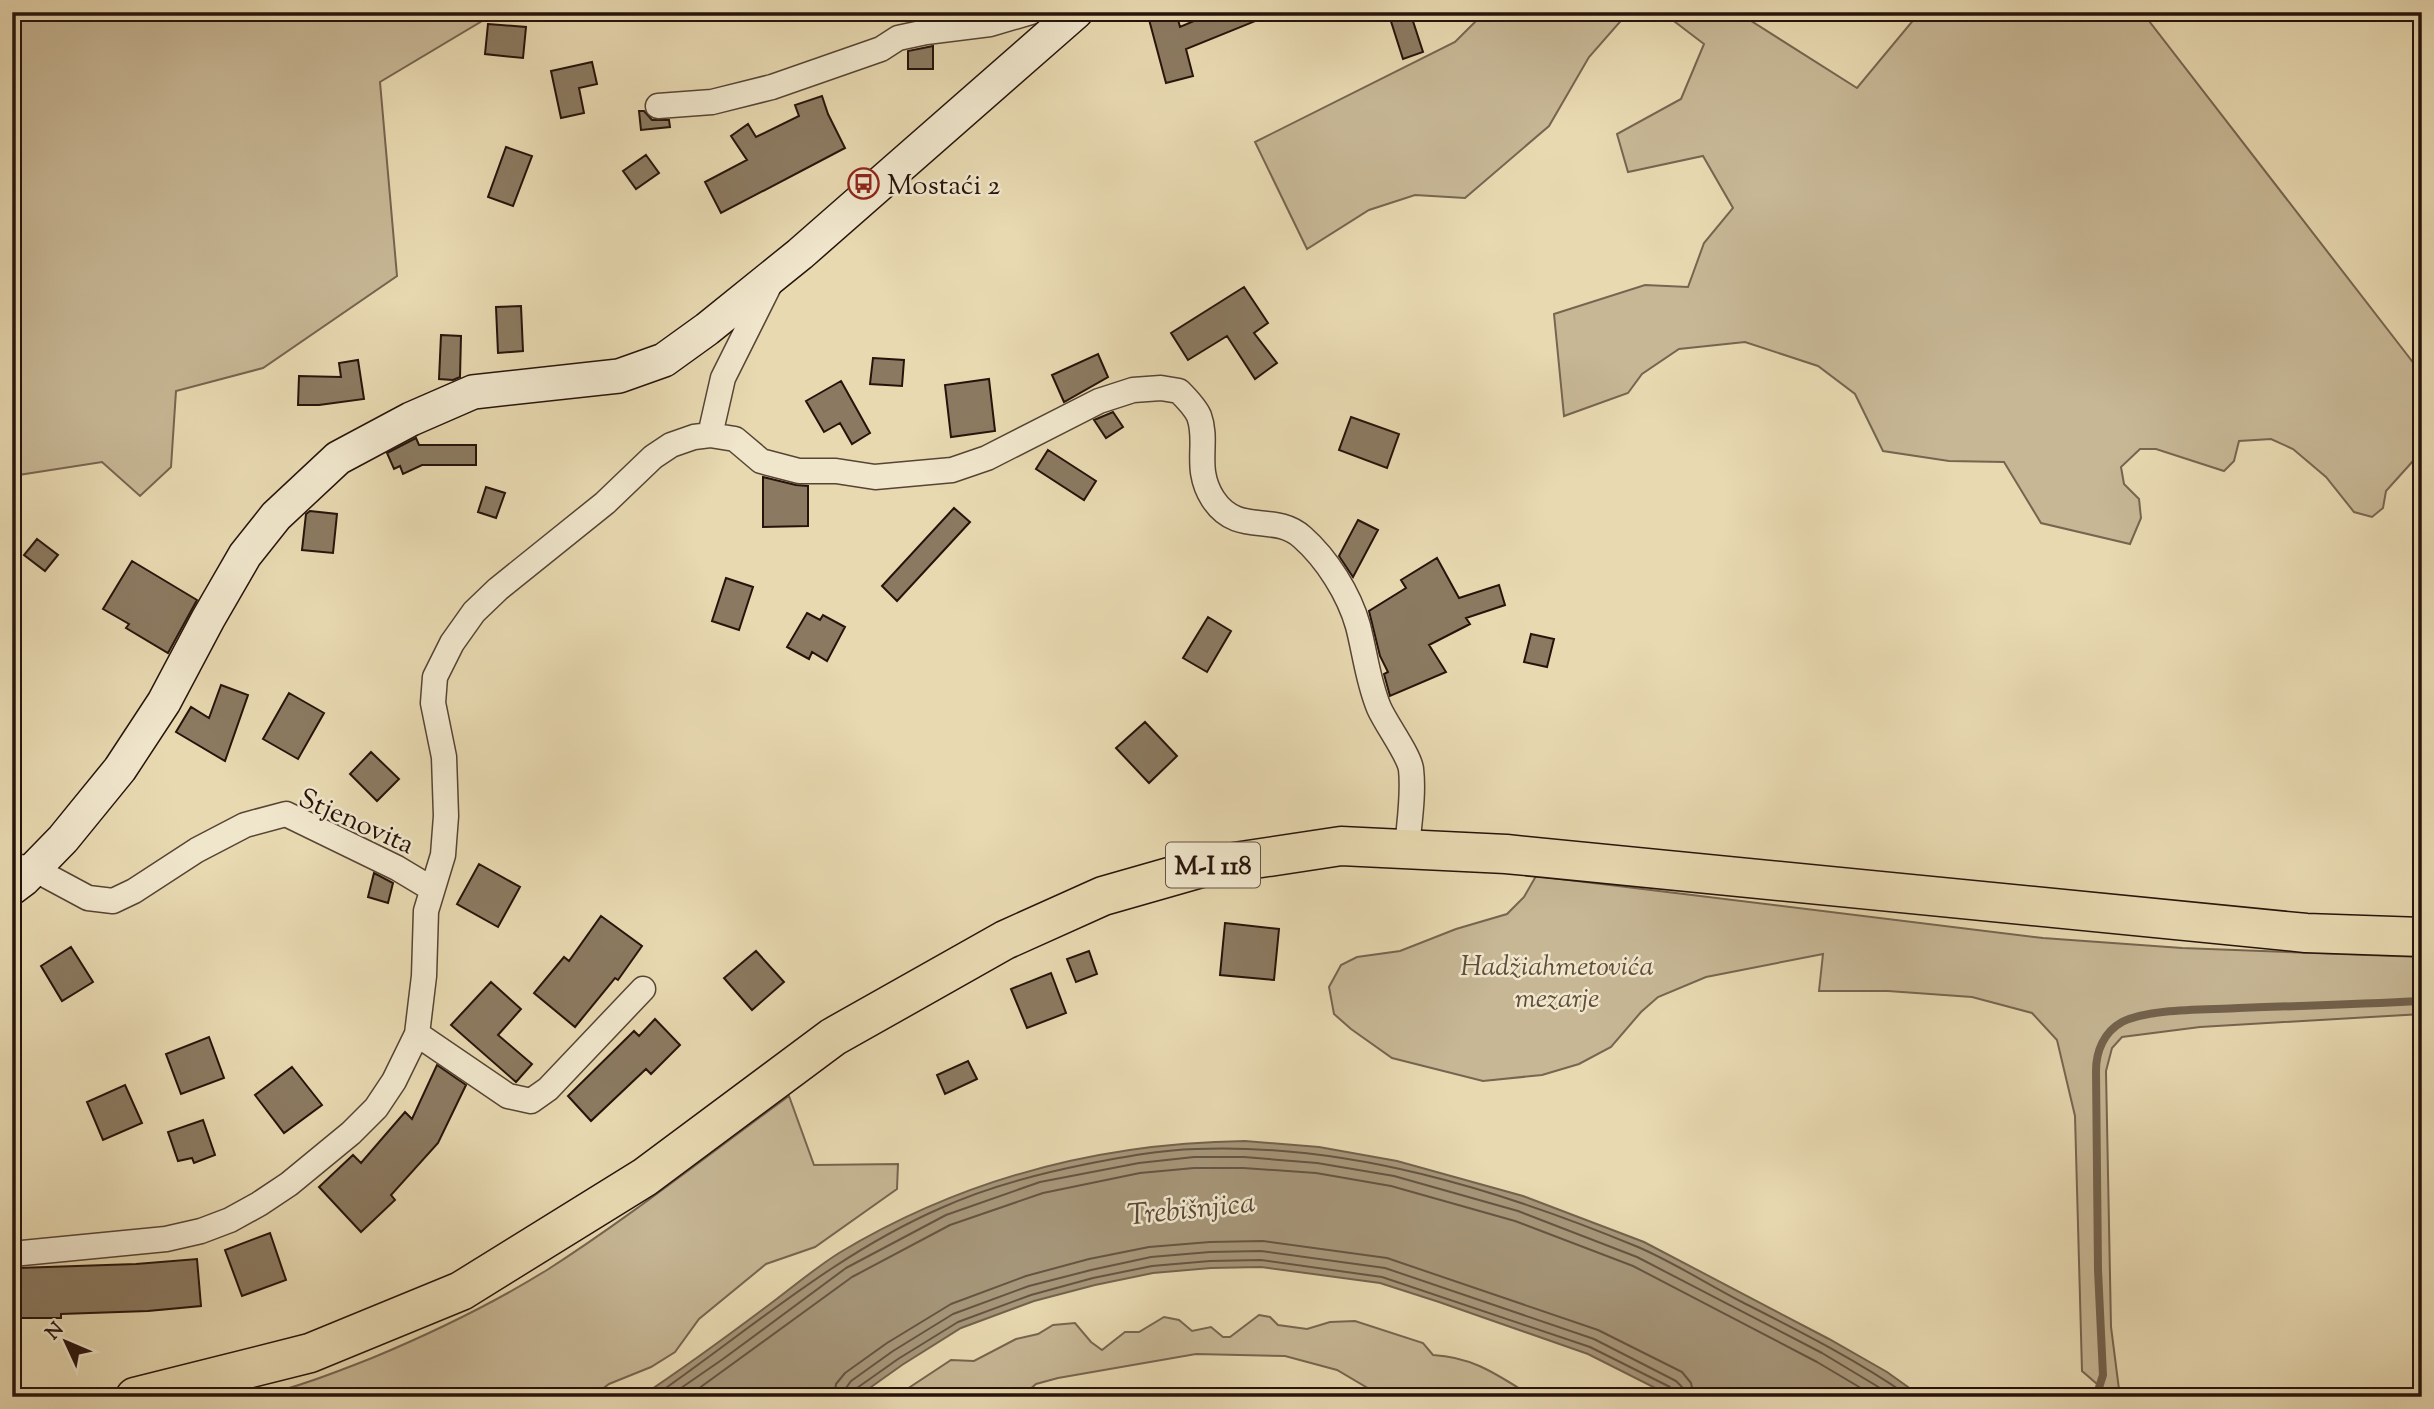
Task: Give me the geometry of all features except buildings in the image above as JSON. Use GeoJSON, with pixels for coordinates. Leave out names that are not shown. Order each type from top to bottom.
{"type":"FeatureCollection","features":[{"type":"Feature","properties":{"kind":"main road","name":"M-I 118"},"geometry":{"type":"LineString","coordinates":[[135,1397],[310,1353],[461,1291],[645,1177],[833,1037],[1005,940],[1103,896],[1208,866],[1341,846],[1506,854],[2306,933],[2422,937]]}},
{"type":"Feature","properties":{"kind":"street"},"geometry":{"type":"LineString","coordinates":[[658,106],[712,102],[772,87],[881,49],[898,38],[990,24],[1031,12]]}},
{"type":"Feature","properties":{"kind":"street"},"geometry":{"type":"LineString","coordinates":[[19,875],[63,839],[120,769],[164,702],[245,555],[276,516],[338,458],[411,419],[473,392],[619,376],[664,359],[707,329],[776,273],[1076,12]]}},
{"type":"Feature","properties":{"kind":"street"},"geometry":{"type":"LineString","coordinates":[[710,435],[723,378],[776,273]]}},
{"type":"Feature","properties":{"kind":"street"},"geometry":{"type":"LineString","coordinates":[[432,889],[443,855],[446,795],[444,757],[433,703],[435,677],[452,643],[474,612],[498,589],[605,503],[653,457],[671,445],[710,435],[735,439],[761,461],[799,471],[836,471],[875,477],[953,470],[987,458],[1099,401],[1133,390],[1161,388],[1179,391],[1199,416],[1201,468],[1212,498],[1228,517],[1286,527],[1302,537],[1346,592],[1378,706],[1411,767],[1407,849]]}},
{"type":"Feature","properties":{"kind":"street","name":"Stjenovita"},"geometry":{"type":"LineString","coordinates":[[12,1254],[166,1239],[201,1231],[250,1210],[289,1184],[351,1133],[376,1108],[394,1081],[417,1034],[424,976],[426,911],[432,889],[397,868],[286,814],[245,825],[197,850],[134,891],[113,901],[88,898],[19,875]]}},
{"type":"Feature","properties":{"kind":"street"},"geometry":{"type":"LineString","coordinates":[[417,1034],[508,1096],[531,1101],[548,1089],[643,989]]}},
{"type":"Feature","properties":{"kind":"green space"},"geometry":{"type":"Polygon","coordinates":[[[12,12],[509,12],[494,14],[380,82],[397,276],[263,368],[176,391],[171,467],[140,496],[102,462],[12,476],[12,12]]]}},
{"type":"Feature","properties":{"kind":"green space"},"geometry":{"type":"Polygon","coordinates":[[[1485,12],[1636,12],[1625,16],[1589,57],[1549,126],[1465,198],[1415,195],[1369,210],[1307,249],[1255,142],[1455,42],[1485,12]]]}},
{"type":"Feature","properties":{"kind":"green space"},"geometry":{"type":"Polygon","coordinates":[[[1662,12],[1737,12],[1857,88],[1920,12],[2142,12],[2422,374],[2422,451],[2386,491],[2383,508],[2372,517],[2354,512],[2326,477],[2293,449],[2271,439],[2239,441],[2234,461],[2224,471],[2156,449],[2140,449],[2121,467],[2124,484],[2139,499],[2141,518],[2130,544],[2041,523],[2004,462],[1949,461],[1883,451],[1855,394],[1818,366],[1745,342],[1679,349],[1642,374],[1628,393],[1564,416],[1554,314],[1645,285],[1688,287],[1704,243],[1733,208],[1703,156],[1628,172],[1617,134],[1681,99],[1704,44],[1662,12]]]}},
{"type":"Feature","properties":{"kind":"green space","name":"Hadžiahmetovića mezarje"},"geometry":{"type":"Polygon","coordinates":[[[1536,876],[2043,938],[2182,948],[2422,957],[2422,1014],[2200,1027],[2122,1037],[2112,1048],[2106,1071],[2111,1327],[2120,1397],[2112,1397],[2082,1371],[2075,1116],[2057,1040],[2032,1013],[1972,997],[1888,991],[1819,991],[1823,954],[1706,977],[1658,997],[1641,1012],[1611,1047],[1579,1064],[1542,1075],[1483,1081],[1392,1058],[1334,1014],[1329,987],[1341,965],[1357,957],[1400,951],[1456,929],[1507,914],[1524,897],[1536,876]]]}},
{"type":"Feature","properties":{"kind":"green space"},"geometry":{"type":"Polygon","coordinates":[[[789,1096],[814,1165],[898,1164],[897,1189],[815,1247],[766,1264],[699,1319],[675,1352],[651,1367],[609,1384],[592,1397],[256,1397],[300,1385],[372,1358],[505,1295],[609,1228],[789,1096]]]}},
{"type":"Feature","properties":{"kind":"green space"},"geometry":{"type":"Polygon","coordinates":[[[1259,1315],[1270,1317],[1278,1325],[1307,1329],[1330,1322],[1355,1321],[1423,1343],[1433,1355],[1474,1364],[1533,1397],[1383,1397],[1337,1370],[1285,1356],[1196,1354],[1058,1378],[1036,1384],[1021,1397],[895,1397],[951,1360],[974,1361],[1016,1339],[1038,1334],[1053,1325],[1075,1323],[1091,1342],[1102,1350],[1125,1332],[1139,1332],[1164,1317],[1179,1320],[1192,1331],[1211,1327],[1223,1337],[1230,1337],[1259,1315]]]}},
{"type":"Feature","properties":{"kind":"water","name":"Trebišnjica"},"geometry":{"type":"Polygon","coordinates":[[[1245,1141],[1319,1147],[1397,1161],[1523,1196],[1644,1242],[1829,1339],[1887,1372],[1922,1397],[1673,1397],[1588,1354],[1380,1283],[1261,1267],[1153,1273],[1034,1301],[961,1328],[857,1397],[640,1397],[839,1253],[935,1204],[984,1185],[1085,1158],[1191,1143],[1245,1141]]]}},
{"type":"Feature","properties":{"kind":"waterway"},"geometry":{"type":"LineString","coordinates":[[2096,1397],[2103,1375],[2098,1270],[2096,1071],[2099,1049],[2110,1031],[2134,1017],[2163,1012],[2422,1001]]}},
{"type":"Feature","properties":{"kind":"place","name":"Mostaći 2"},"geometry":{"type":"Point","coordinates":[864,184]}}]}
